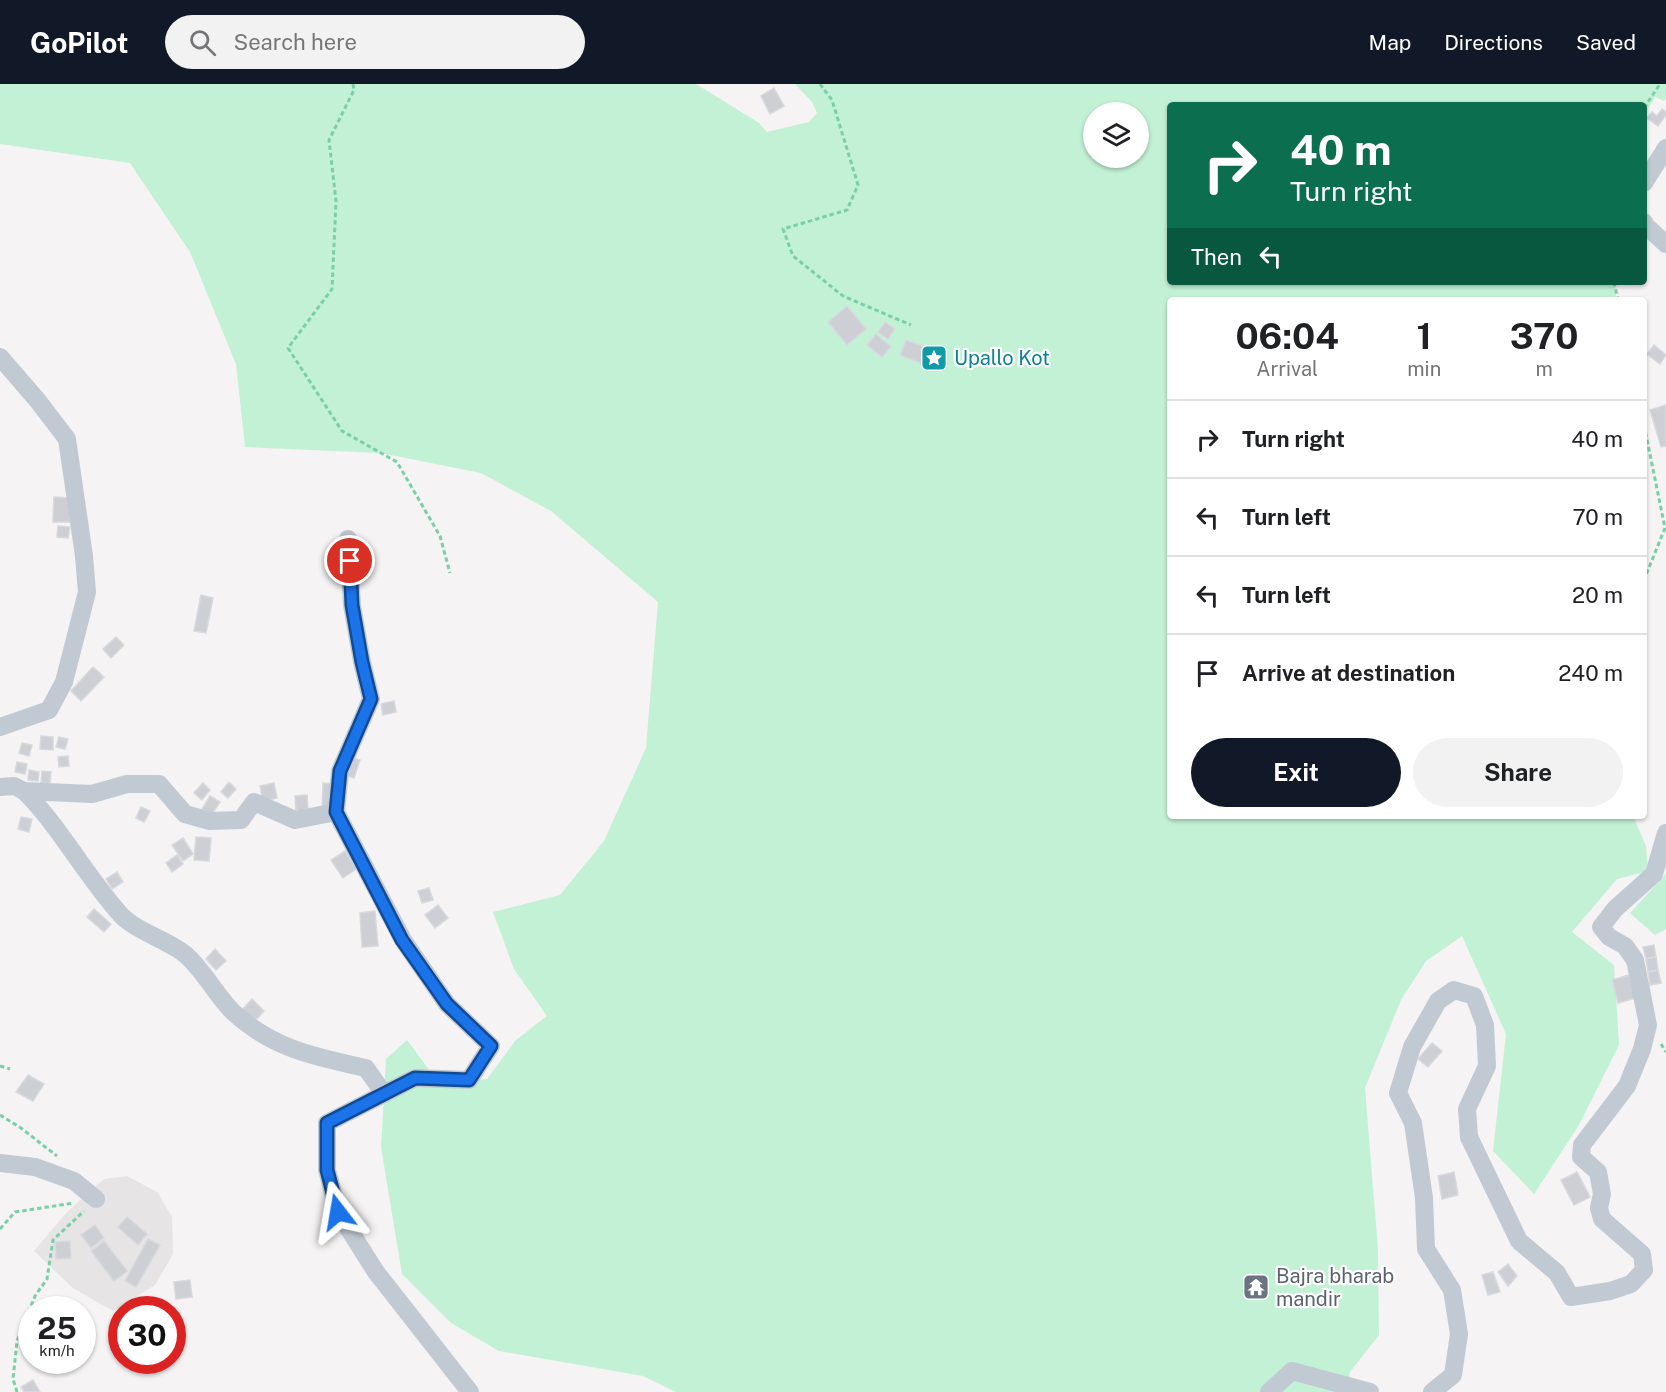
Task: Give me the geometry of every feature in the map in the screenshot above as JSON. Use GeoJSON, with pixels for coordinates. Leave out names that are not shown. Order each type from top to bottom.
{"type":"FeatureCollection","features":[{"type":"Feature","properties":{"kind":"street"},"geometry":{"type":"LineString","coordinates":[[1647,178],[1666,148]]}},
{"type":"Feature","properties":{"kind":"street"},"geometry":{"type":"LineString","coordinates":[[1647,227],[1666,244]]}},
{"type":"Feature","properties":{"kind":"street"},"geometry":{"type":"LineString","coordinates":[[0,357],[67,439],[87,592],[64,682],[49,710],[0,727]]}},
{"type":"Feature","properties":{"kind":"street"},"geometry":{"type":"LineString","coordinates":[[348,539],[352,605],[371,699],[340,771],[336,812],[402,940],[447,1004],[491,1046],[469,1080],[415,1078],[327,1123],[327,1170],[338,1212],[376,1272],[470,1392]]}},
{"type":"Feature","properties":{"kind":"street"},"geometry":{"type":"LineString","coordinates":[[24,791],[92,794],[127,784],[159,784],[185,814],[210,821],[241,820],[254,802],[295,820],[336,812]]}},
{"type":"Feature","properties":{"kind":"street"},"geometry":{"type":"LineString","coordinates":[[0,787],[14,786],[24,791],[42,809],[122,916],[186,956],[233,1011],[263,1035],[302,1054],[366,1068],[384,1094]]}},
{"type":"Feature","properties":{"kind":"street"},"geometry":{"type":"LineString","coordinates":[[1432,1392],[1453,1375],[1460,1334],[1452,1290],[1426,1248],[1424,1198],[1413,1123],[1398,1093],[1412,1047],[1438,1001],[1454,990],[1474,996],[1485,1025],[1487,1066],[1467,1109],[1469,1137],[1519,1241],[1557,1273],[1571,1297],[1610,1291],[1631,1284],[1644,1270],[1641,1254],[1602,1219],[1599,1208],[1602,1194],[1598,1172],[1581,1156],[1582,1145],[1627,1086],[1642,1049],[1648,1025],[1635,960],[1625,946],[1609,937],[1601,927],[1615,909],[1654,874],[1666,833]]}},
{"type":"Feature","properties":{"kind":"street"},"geometry":{"type":"LineString","coordinates":[[0,1163],[35,1167],[74,1181],[96,1199]]}},
{"type":"Feature","properties":{"kind":"street"},"geometry":{"type":"LineString","coordinates":[[1269,1392],[1292,1371],[1370,1392]]}},
{"type":"Feature","properties":{"kind":"path"},"geometry":{"type":"LineString","coordinates":[[352,84],[354,90],[329,140],[336,201],[332,289],[288,348],[342,430],[397,462],[440,536],[450,573]]}},
{"type":"Feature","properties":{"kind":"path"},"geometry":{"type":"LineString","coordinates":[[820,84],[832,100],[858,185],[847,210],[783,229],[793,256],[843,296],[910,325]]}},
{"type":"Feature","properties":{"kind":"path"},"geometry":{"type":"LineString","coordinates":[[1647,104],[1660,84]]}},
{"type":"Feature","properties":{"kind":"path"},"geometry":{"type":"LineString","coordinates":[[1647,440],[1665,528],[1647,573]]}},
{"type":"Feature","properties":{"kind":"path"},"geometry":{"type":"LineString","coordinates":[[0,1066],[10,1069]]}},
{"type":"Feature","properties":{"kind":"path"},"geometry":{"type":"LineString","coordinates":[[0,1229],[15,1212],[96,1199]]}},
{"type":"Feature","properties":{"kind":"path"},"geometry":{"type":"LineString","coordinates":[[17,1392],[13,1379],[16,1341],[35,1296],[47,1279],[53,1240],[96,1199]]}},
{"type":"Feature","properties":{"kind":"shaded area"},"geometry":{"type":"Polygon","coordinates":[[[127,1176],[157,1192],[172,1217],[173,1254],[155,1285],[137,1296],[108,1296],[108,1308],[96,1301],[96,1296],[87,1296],[73,1288],[34,1251],[67,1212],[104,1179],[127,1176]]]}},
{"type":"Feature","properties":{"kind":"green space"},"geometry":{"type":"Polygon","coordinates":[[[0,84],[696,84],[759,123],[767,132],[809,122],[817,113],[812,102],[795,84],[1666,84],[1666,99],[1664,101],[1655,97],[1647,110],[1647,102],[1167,102],[1167,285],[1615,285],[1616,297],[1167,297],[1167,819],[1634,819],[1646,846],[1648,871],[1617,879],[1572,932],[1614,965],[1619,1045],[1579,1125],[1534,1194],[1493,1151],[1506,1034],[1462,936],[1426,961],[1401,1000],[1365,1088],[1378,1250],[1379,1335],[1350,1372],[1346,1392],[676,1392],[643,1376],[499,1351],[451,1323],[402,1274],[381,1147],[386,1059],[407,1040],[438,1082],[487,1079],[516,1040],[547,1016],[514,969],[493,912],[560,895],[604,841],[646,748],[658,602],[551,511],[481,473],[380,453],[245,447],[236,364],[190,252],[130,163],[0,144],[0,84]]]}},
{"type":"Feature","properties":{"kind":"green space"},"geometry":{"type":"Polygon","coordinates":[[[1666,874],[1666,929],[1655,935],[1630,913],[1666,874]]]}},
{"type":"Feature","properties":{"kind":"building"},"geometry":{"type":"Polygon","coordinates":[[[774,88],[784,106],[770,114],[761,96],[774,88]]]}},
{"type":"Feature","properties":{"kind":"building"},"geometry":{"type":"Polygon","coordinates":[[[1662,109],[1666,115],[1658,126],[1647,118],[1652,112],[1657,116],[1662,109]]]}},
{"type":"Feature","properties":{"kind":"building"},"geometry":{"type":"Polygon","coordinates":[[[847,306],[866,329],[847,345],[828,322],[847,306]]]}},
{"type":"Feature","properties":{"kind":"building"},"geometry":{"type":"Polygon","coordinates":[[[885,322],[895,329],[888,339],[878,332],[885,322]]]}},
{"type":"Feature","properties":{"kind":"building"},"geometry":{"type":"Polygon","coordinates":[[[876,334],[891,347],[882,357],[867,345],[876,334]]]}},
{"type":"Feature","properties":{"kind":"building"},"geometry":{"type":"Polygon","coordinates":[[[906,340],[931,349],[925,365],[900,355],[906,340]]]}},
{"type":"Feature","properties":{"kind":"building"},"geometry":{"type":"Polygon","coordinates":[[[1654,345],[1666,355],[1660,364],[1647,354],[1654,345]]]}},
{"type":"Feature","properties":{"kind":"building"},"geometry":{"type":"Polygon","coordinates":[[[1666,405],[1666,446],[1661,447],[1650,410],[1666,405]]]}},
{"type":"Feature","properties":{"kind":"building"},"geometry":{"type":"Polygon","coordinates":[[[54,497],[71,498],[70,522],[53,522],[54,497]]]}},
{"type":"Feature","properties":{"kind":"building"},"geometry":{"type":"Polygon","coordinates":[[[58,526],[70,527],[68,538],[57,537],[58,526]]]}},
{"type":"Feature","properties":{"kind":"building"},"geometry":{"type":"Polygon","coordinates":[[[201,595],[213,598],[206,633],[194,631],[201,595]]]}},
{"type":"Feature","properties":{"kind":"building"},"geometry":{"type":"Polygon","coordinates":[[[116,637],[124,645],[111,658],[103,649],[116,637]]]}},
{"type":"Feature","properties":{"kind":"building"},"geometry":{"type":"Polygon","coordinates":[[[93,667],[104,677],[81,701],[71,691],[93,667]]]}},
{"type":"Feature","properties":{"kind":"building"},"geometry":{"type":"Polygon","coordinates":[[[394,701],[396,712],[383,715],[381,704],[394,701]]]}},
{"type":"Feature","properties":{"kind":"building"},"geometry":{"type":"Polygon","coordinates":[[[41,736],[53,737],[53,750],[40,749],[41,736]]]}},
{"type":"Feature","properties":{"kind":"building"},"geometry":{"type":"Polygon","coordinates":[[[59,737],[68,739],[65,749],[56,747],[59,737]]]}},
{"type":"Feature","properties":{"kind":"building"},"geometry":{"type":"Polygon","coordinates":[[[22,743],[32,745],[29,756],[19,753],[22,743]]]}},
{"type":"Feature","properties":{"kind":"building"},"geometry":{"type":"Polygon","coordinates":[[[68,756],[69,766],[59,767],[58,757],[68,756]]]}},
{"type":"Feature","properties":{"kind":"building"},"geometry":{"type":"Polygon","coordinates":[[[350,757],[360,760],[354,778],[344,775],[350,757]]]}},
{"type":"Feature","properties":{"kind":"building"},"geometry":{"type":"Polygon","coordinates":[[[17,762],[27,764],[25,774],[15,772],[17,762]]]}},
{"type":"Feature","properties":{"kind":"building"},"geometry":{"type":"Polygon","coordinates":[[[29,770],[39,772],[38,781],[28,780],[29,770]]]}},
{"type":"Feature","properties":{"kind":"building"},"geometry":{"type":"Polygon","coordinates":[[[42,771],[51,772],[50,783],[41,783],[42,771]]]}},
{"type":"Feature","properties":{"kind":"building"},"geometry":{"type":"Polygon","coordinates":[[[229,782],[236,789],[228,798],[221,792],[229,782]]]}},
{"type":"Feature","properties":{"kind":"building"},"geometry":{"type":"Polygon","coordinates":[[[203,783],[210,790],[202,800],[194,793],[203,783]]]}},
{"type":"Feature","properties":{"kind":"building"},"geometry":{"type":"Polygon","coordinates":[[[274,783],[277,798],[263,801],[260,786],[274,783]]]}},
{"type":"Feature","properties":{"kind":"building"},"geometry":{"type":"Polygon","coordinates":[[[323,783],[335,784],[334,812],[322,812],[323,783]]]}},
{"type":"Feature","properties":{"kind":"building"},"geometry":{"type":"Polygon","coordinates":[[[307,795],[308,810],[296,811],[295,796],[307,795]]]}},
{"type":"Feature","properties":{"kind":"building"},"geometry":{"type":"Polygon","coordinates":[[[210,796],[220,802],[212,814],[202,809],[210,796]]]}},
{"type":"Feature","properties":{"kind":"building"},"geometry":{"type":"Polygon","coordinates":[[[141,807],[150,811],[144,822],[136,818],[141,807]]]}},
{"type":"Feature","properties":{"kind":"building"},"geometry":{"type":"Polygon","coordinates":[[[21,817],[32,819],[29,832],[18,829],[21,817]]]}},
{"type":"Feature","properties":{"kind":"building"},"geometry":{"type":"Polygon","coordinates":[[[196,837],[211,838],[209,861],[194,860],[196,837]]]}},
{"type":"Feature","properties":{"kind":"building"},"geometry":{"type":"Polygon","coordinates":[[[183,838],[193,854],[183,861],[172,845],[183,838]]]}},
{"type":"Feature","properties":{"kind":"building"},"geometry":{"type":"Polygon","coordinates":[[[345,851],[356,869],[343,878],[331,860],[345,851]]]}},
{"type":"Feature","properties":{"kind":"building"},"geometry":{"type":"Polygon","coordinates":[[[177,855],[183,864],[172,872],[166,863],[177,855]]]}},
{"type":"Feature","properties":{"kind":"building"},"geometry":{"type":"Polygon","coordinates":[[[117,872],[123,882],[112,889],[106,879],[117,872]]]}},
{"type":"Feature","properties":{"kind":"building"},"geometry":{"type":"Polygon","coordinates":[[[429,888],[433,900],[422,903],[418,891],[429,888]]]}},
{"type":"Feature","properties":{"kind":"building"},"geometry":{"type":"Polygon","coordinates":[[[438,905],[448,918],[435,928],[425,915],[438,905]]]}},
{"type":"Feature","properties":{"kind":"building"},"geometry":{"type":"Polygon","coordinates":[[[94,909],[111,924],[104,932],[87,917],[94,909]]]}},
{"type":"Feature","properties":{"kind":"building"},"geometry":{"type":"Polygon","coordinates":[[[375,911],[378,946],[362,947],[360,913],[375,911]]]}},
{"type":"Feature","properties":{"kind":"building"},"geometry":{"type":"Polygon","coordinates":[[[1654,945],[1656,957],[1646,959],[1643,947],[1654,945]]]}},
{"type":"Feature","properties":{"kind":"building"},"geometry":{"type":"Polygon","coordinates":[[[215,949],[226,961],[216,970],[206,959],[215,949]]]}},
{"type":"Feature","properties":{"kind":"building"},"geometry":{"type":"Polygon","coordinates":[[[1656,957],[1658,970],[1648,972],[1646,959],[1656,957]]]}},
{"type":"Feature","properties":{"kind":"building"},"geometry":{"type":"Polygon","coordinates":[[[1658,970],[1661,983],[1650,985],[1648,972],[1658,970]]]}},
{"type":"Feature","properties":{"kind":"building"},"geometry":{"type":"Polygon","coordinates":[[[1629,975],[1636,998],[1618,1003],[1612,980],[1629,975]]]}},
{"type":"Feature","properties":{"kind":"building"},"geometry":{"type":"Polygon","coordinates":[[[252,999],[264,1011],[254,1022],[241,1011],[252,999]]]}},
{"type":"Feature","properties":{"kind":"building"},"geometry":{"type":"Polygon","coordinates":[[[1432,1043],[1442,1051],[1428,1067],[1418,1059],[1432,1043]]]}},
{"type":"Feature","properties":{"kind":"building"},"geometry":{"type":"Polygon","coordinates":[[[28,1075],[44,1084],[33,1101],[16,1092],[28,1075]]]}},
{"type":"Feature","properties":{"kind":"building"},"geometry":{"type":"Polygon","coordinates":[[[1454,1172],[1458,1195],[1442,1199],[1438,1176],[1454,1172]]]}},
{"type":"Feature","properties":{"kind":"building"},"geometry":{"type":"Polygon","coordinates":[[[1577,1172],[1590,1197],[1574,1205],[1561,1180],[1577,1172]]]}},
{"type":"Feature","properties":{"kind":"building"},"geometry":{"type":"Polygon","coordinates":[[[127,1217],[147,1234],[138,1245],[118,1227],[127,1217]]]}},
{"type":"Feature","properties":{"kind":"building"},"geometry":{"type":"Polygon","coordinates":[[[95,1225],[104,1238],[91,1248],[81,1235],[95,1225]]]}},
{"type":"Feature","properties":{"kind":"building"},"geometry":{"type":"Polygon","coordinates":[[[148,1239],[160,1245],[136,1287],[125,1281],[148,1239]]]}},
{"type":"Feature","properties":{"kind":"building"},"geometry":{"type":"Polygon","coordinates":[[[70,1241],[71,1258],[56,1259],[55,1242],[70,1241]]]}},
{"type":"Feature","properties":{"kind":"building"},"geometry":{"type":"Polygon","coordinates":[[[104,1241],[127,1271],[114,1281],[91,1251],[104,1241]]]}},
{"type":"Feature","properties":{"kind":"building"},"geometry":{"type":"Polygon","coordinates":[[[1508,1264],[1517,1276],[1508,1286],[1498,1272],[1508,1264]]]}},
{"type":"Feature","properties":{"kind":"building"},"geometry":{"type":"Polygon","coordinates":[[[1493,1272],[1500,1292],[1488,1295],[1482,1275],[1493,1272]]]}},
{"type":"Feature","properties":{"kind":"building"},"geometry":{"type":"Polygon","coordinates":[[[190,1280],[192,1297],[176,1296],[174,1282],[190,1280]]]}},
{"type":"Feature","properties":{"kind":"building"},"geometry":{"type":"Polygon","coordinates":[[[33,1380],[40,1392],[24,1392],[21,1387],[33,1380]]]}},
{"type":"Feature","properties":{"kind":"place","name":"Upallo Kot"},"geometry":{"type":"Point","coordinates":[934,358]}},
{"type":"Feature","properties":{"kind":"place","name":"Bajra bharab mandir"},"geometry":{"type":"Point","coordinates":[1256,1287]}},
{"type":"Feature","properties":{"kind":"route"},"geometry":{"type":"LineString","coordinates":[[338,1212],[327,1170],[327,1123],[415,1078],[469,1080],[491,1046],[447,1004],[402,940],[336,812],[340,771],[371,699],[352,605],[350,561]]}}]}
